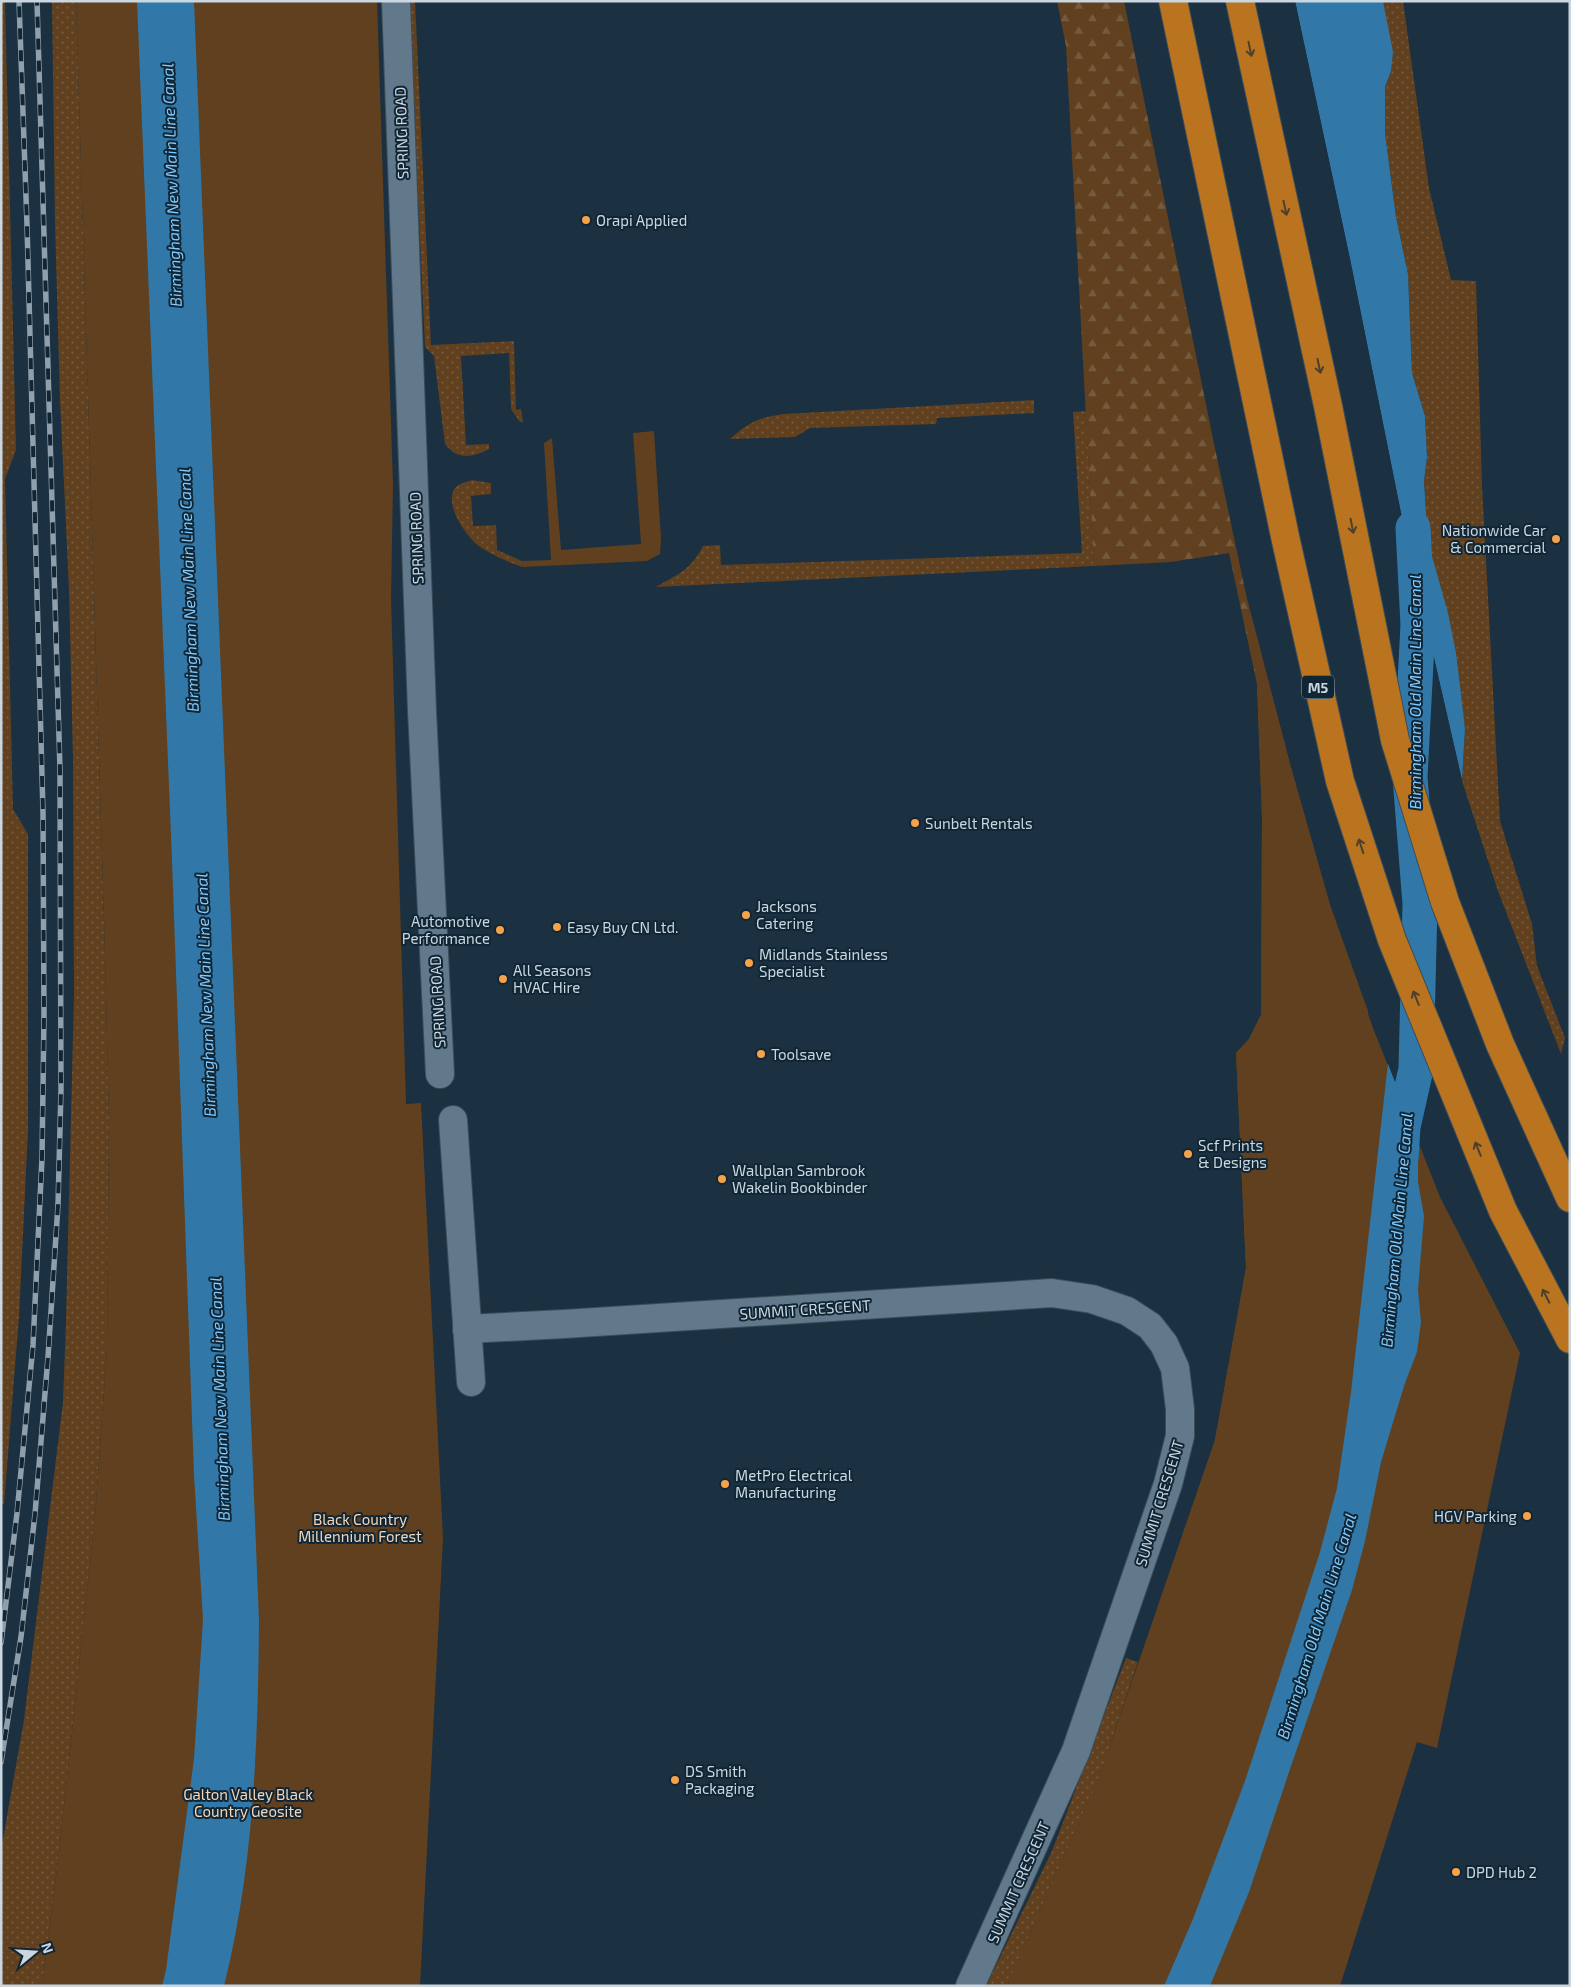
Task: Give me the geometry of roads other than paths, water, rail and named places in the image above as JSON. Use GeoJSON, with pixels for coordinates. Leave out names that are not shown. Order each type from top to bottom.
{"type":"FeatureCollection","features":[{"type":"Feature","properties":{"kind":"highway","name":"M5"},"geometry":{"type":"LineString","coordinates":[[1174,1],[1286,541],[1340,781],[1392,940],[1503,1211],[1570,1339]]}},
{"type":"Feature","properties":{"kind":"highway"},"geometry":{"type":"LineString","coordinates":[[1240,1],[1328,406],[1395,740],[1448,910],[1500,1044],[1570,1198]]}},
{"type":"Feature","properties":{"kind":"street","name":"SPRING ROAD"},"geometry":{"type":"LineString","coordinates":[[396,1],[422,710],[440,1074]]}},
{"type":"Feature","properties":{"kind":"street"},"geometry":{"type":"LineString","coordinates":[[452,1120],[471,1382]]}},
{"type":"Feature","properties":{"kind":"street","name":"SUMMIT CRESCENT"},"geometry":{"type":"LineString","coordinates":[[467,1329],[1052,1293],[1092,1299],[1127,1311],[1150,1326],[1164,1344],[1175,1368],[1180,1409],[1180,1436],[1168,1484],[1076,1750],[970,1986]]}},
{"type":"Feature","properties":{"kind":"water","name":"Birmingham New Main Line Canal"},"geometry":{"type":"Polygon","coordinates":[[[137,1],[194,1],[259,1621],[255,1758],[248,1850],[242,1896],[224,1986],[162,1986],[166,1970],[194,1759],[203,1619],[194,1475],[172,860],[137,1]]]}},
{"type":"Feature","properties":{"kind":"water"},"geometry":{"type":"Polygon","coordinates":[[[1295,1],[1383,1],[1393,52],[1391,71],[1385,87],[1385,133],[1396,217],[1408,274],[1412,373],[1425,416],[1427,457],[1424,481],[1428,542],[1448,613],[1460,686],[1465,729],[1462,781],[1402,518],[1350,259],[1295,1]]]}},
{"type":"Feature","properties":{"kind":"water"},"geometry":{"type":"Polygon","coordinates":[[[1388,1063],[1418,1141],[1418,1182],[1424,1216],[1418,1290],[1421,1322],[1417,1352],[1405,1383],[1381,1462],[1365,1541],[1352,1590],[1249,1892],[1210,1986],[1164,1986],[1193,1919],[1245,1781],[1320,1552],[1337,1488],[1351,1392],[1388,1063]]]}},
{"type":"Feature","properties":{"kind":"waterway","name":"Birmingham Old Main Line Canal"},"geometry":{"type":"LineString","coordinates":[[1401,1159],[1403,1127],[1416,1069],[1420,904],[1410,777],[1418,625],[1413,528]]}},
{"type":"Feature","properties":{"kind":"railway"},"geometry":{"type":"LineString","coordinates":[[1,1643],[17,1513],[33,1345],[42,1158],[44,1016],[43,813],[19,1]]}},
{"type":"Feature","properties":{"kind":"railway"},"geometry":{"type":"LineString","coordinates":[[1,1762],[21,1637],[35,1514],[58,1205],[61,1090],[60,770],[37,1]]}},
{"type":"Feature","properties":{"kind":"place","name":"Orapi Applied"},"geometry":{"type":"Point","coordinates":[586,220]}},
{"type":"Feature","properties":{"kind":"place","name":"Nationwide Car & Commercial"},"geometry":{"type":"Point","coordinates":[1556,539]}},
{"type":"Feature","properties":{"kind":"place","name":"Sunbelt Rentals"},"geometry":{"type":"Point","coordinates":[915,823]}},
{"type":"Feature","properties":{"kind":"place","name":"Jacksons Catering"},"geometry":{"type":"Point","coordinates":[746,915]}},
{"type":"Feature","properties":{"kind":"place","name":"Easy Buy CN Ltd."},"geometry":{"type":"Point","coordinates":[557,927]}},
{"type":"Feature","properties":{"kind":"place","name":"Automotive Performance"},"geometry":{"type":"Point","coordinates":[500,930]}},
{"type":"Feature","properties":{"kind":"place","name":"Midlands Stainless Specialist"},"geometry":{"type":"Point","coordinates":[749,963]}},
{"type":"Feature","properties":{"kind":"place","name":"All Seasons HVAC Hire"},"geometry":{"type":"Point","coordinates":[503,979]}},
{"type":"Feature","properties":{"kind":"place","name":"Toolsave"},"geometry":{"type":"Point","coordinates":[761,1054]}},
{"type":"Feature","properties":{"kind":"place","name":"Scf Prints & Designs"},"geometry":{"type":"Point","coordinates":[1188,1154]}},
{"type":"Feature","properties":{"kind":"place","name":"Wallplan Sambrook Wakelin Bookbinder"},"geometry":{"type":"Point","coordinates":[722,1179]}},
{"type":"Feature","properties":{"kind":"place","name":"MetPro Electrical Manufacturing"},"geometry":{"type":"Point","coordinates":[725,1484]}},
{"type":"Feature","properties":{"kind":"place","name":"HGV Parking"},"geometry":{"type":"Point","coordinates":[1527,1516]}},
{"type":"Feature","properties":{"kind":"place","name":"DS Smith Packaging"},"geometry":{"type":"Point","coordinates":[675,1780]}},
{"type":"Feature","properties":{"kind":"place","name":"DPD Hub 2"},"geometry":{"type":"Point","coordinates":[1456,1872]}},
{"type":"Feature","properties":{"kind":"park label","name":"Black Country Millennium Forest"},"geometry":{"type":"Point","coordinates":[360,1528]}},
{"type":"Feature","properties":{"kind":"park label","name":"Galton Valley Black Country Geosite"},"geometry":{"type":"Point","coordinates":[248,1802]}}]}
